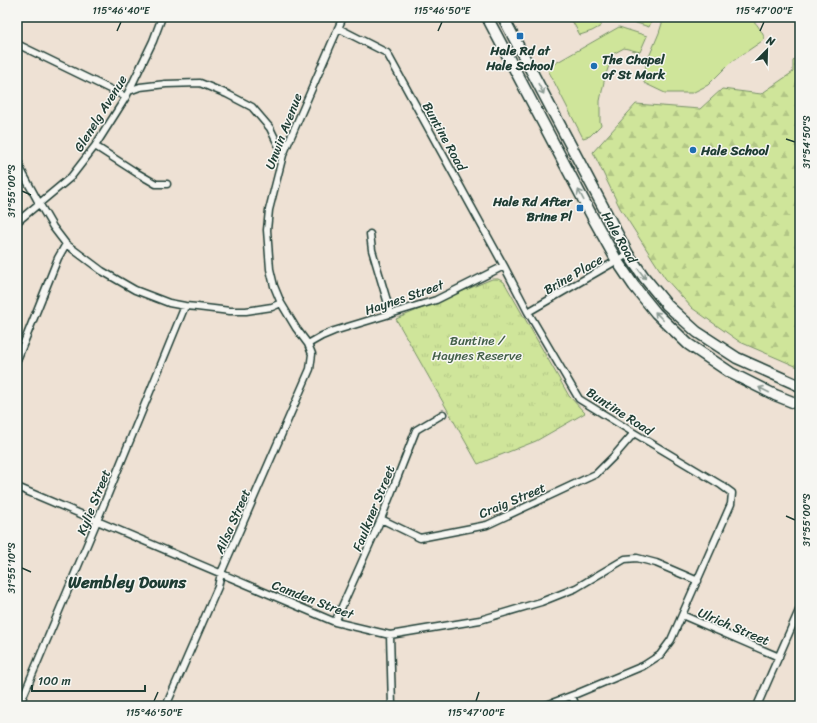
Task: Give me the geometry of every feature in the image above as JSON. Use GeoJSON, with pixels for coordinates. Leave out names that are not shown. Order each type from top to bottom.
{"type":"FeatureCollection","features":[{"type":"Feature","properties":{"kind":"main road","name":"Hale Road"},"geometry":{"type":"LineString","coordinates":[[487,17],[593,218],[617,261],[634,286],[656,313],[688,344],[731,373],[775,395],[800,405]]}},
{"type":"Feature","properties":{"kind":"main road","name":"Hale Road"},"geometry":{"type":"LineString","coordinates":[[503,17],[628,254],[644,277],[667,305],[697,332],[737,358],[800,386]]}},
{"type":"Feature","properties":{"kind":"street","name":"Glenelg Avenue"},"geometry":{"type":"LineString","coordinates":[[17,222],[70,177],[95,146],[126,97],[153,41],[162,17]]}},
{"type":"Feature","properties":{"kind":"street","name":"Unwin Avenue"},"geometry":{"type":"LineString","coordinates":[[308,344],[296,328],[281,303],[274,286],[270,269],[267,230],[269,210],[283,155],[343,17]]}},
{"type":"Feature","properties":{"kind":"street","name":"Buntine Road"},"geometry":{"type":"LineString","coordinates":[[338,28],[387,53],[528,312],[579,399],[732,493],[731,504],[698,581],[671,640],[660,655],[642,666],[572,696],[544,706]]}},
{"type":"Feature","properties":{"kind":"street"},"geometry":{"type":"LineString","coordinates":[[17,44],[126,97]]}},
{"type":"Feature","properties":{"kind":"street"},"geometry":{"type":"LineString","coordinates":[[129,91],[140,87],[166,84],[200,83],[227,94],[252,108],[270,128],[283,155]]}},
{"type":"Feature","properties":{"kind":"street"},"geometry":{"type":"LineString","coordinates":[[95,146],[137,174],[156,184],[167,184]]}},
{"type":"Feature","properties":{"kind":"street"},"geometry":{"type":"LineString","coordinates":[[17,156],[21,170],[38,203],[53,228],[66,244],[102,271],[135,290],[169,303],[230,311],[246,311],[272,307],[281,303]]}},
{"type":"Feature","properties":{"kind":"street"},"geometry":{"type":"LineString","coordinates":[[370,234],[372,250],[391,314]]}},
{"type":"Feature","properties":{"kind":"street"},"geometry":{"type":"LineString","coordinates":[[17,360],[58,258],[66,244]]}},
{"type":"Feature","properties":{"kind":"street","name":"Brine Place"},"geometry":{"type":"LineString","coordinates":[[528,312],[628,254]]}},
{"type":"Feature","properties":{"kind":"street","name":"Haynes Street"},"geometry":{"type":"LineString","coordinates":[[308,344],[334,331],[436,300],[504,266]]}},
{"type":"Feature","properties":{"kind":"street","name":"Kylie Street"},"geometry":{"type":"LineString","coordinates":[[18,706],[97,521],[185,306]]}},
{"type":"Feature","properties":{"kind":"street","name":"Ailsa Street"},"geometry":{"type":"LineString","coordinates":[[166,706],[218,587],[221,573],[310,369],[312,354],[308,344]]}},
{"type":"Feature","properties":{"kind":"street","name":"Faulkner Street"},"geometry":{"type":"LineString","coordinates":[[335,622],[381,519],[416,430],[443,414]]}},
{"type":"Feature","properties":{"kind":"street","name":"Craig Street"},"geometry":{"type":"LineString","coordinates":[[381,519],[420,538],[487,525],[596,474],[634,433]]}},
{"type":"Feature","properties":{"kind":"street","name":"Camden Street"},"geometry":{"type":"LineString","coordinates":[[17,487],[335,622],[390,635],[480,620],[541,602],[576,588],[625,559],[637,558],[656,563],[698,581]]}},
{"type":"Feature","properties":{"kind":"street"},"geometry":{"type":"LineString","coordinates":[[757,706],[800,608]]}},
{"type":"Feature","properties":{"kind":"street","name":"Ulrich Street"},"geometry":{"type":"LineString","coordinates":[[682,615],[779,657]]}},
{"type":"Feature","properties":{"kind":"street"},"geometry":{"type":"LineString","coordinates":[[390,635],[392,706]]}},
{"type":"Feature","properties":{"kind":"street"},"geometry":{"type":"LineString","coordinates":[[572,696],[576,706]]}},
{"type":"Feature","properties":{"kind":"green space"},"geometry":{"type":"Polygon","coordinates":[[[570,17],[598,17],[601,20],[601,26],[580,35],[570,17]]]}},
{"type":"Feature","properties":{"kind":"green space"},"geometry":{"type":"Polygon","coordinates":[[[623,17],[653,17],[649,27],[627,20],[623,17]]]}},
{"type":"Feature","properties":{"kind":"green space"},"geometry":{"type":"Polygon","coordinates":[[[664,17],[749,17],[758,27],[765,39],[730,63],[708,85],[692,93],[665,93],[644,83],[646,64],[664,17]]]}},
{"type":"Feature","properties":{"kind":"green space"},"geometry":{"type":"Polygon","coordinates":[[[619,27],[647,36],[640,52],[624,48],[613,54],[605,77],[600,101],[601,125],[590,136],[583,138],[547,68],[619,27]]]}},
{"type":"Feature","properties":{"kind":"green space","name":"Hale School"},"geometry":{"type":"Polygon","coordinates":[[[800,55],[800,368],[740,342],[692,308],[665,278],[620,208],[593,152],[636,104],[700,109],[722,89],[761,94],[793,72],[793,61],[800,55]]]}},
{"type":"Feature","properties":{"kind":"green space","name":"Buntine / Haynes Reserve"},"geometry":{"type":"Polygon","coordinates":[[[492,279],[498,279],[504,282],[569,396],[585,413],[536,441],[478,464],[396,319],[492,279]]]}},
{"type":"Feature","properties":{"kind":"place","name":"Hale Rd at Hale School"},"geometry":{"type":"Point","coordinates":[520,36]}},
{"type":"Feature","properties":{"kind":"place","name":"The Chapel of St Mark"},"geometry":{"type":"Point","coordinates":[594,66]}},
{"type":"Feature","properties":{"kind":"place","name":"Hale School"},"geometry":{"type":"Point","coordinates":[693,150]}},
{"type":"Feature","properties":{"kind":"place","name":"Hale Rd After Brine Pl"},"geometry":{"type":"Point","coordinates":[580,208]}},
{"type":"Feature","properties":{"kind":"district","name":"Wembley Downs"},"geometry":{"type":"Point","coordinates":[127,582]}}]}
